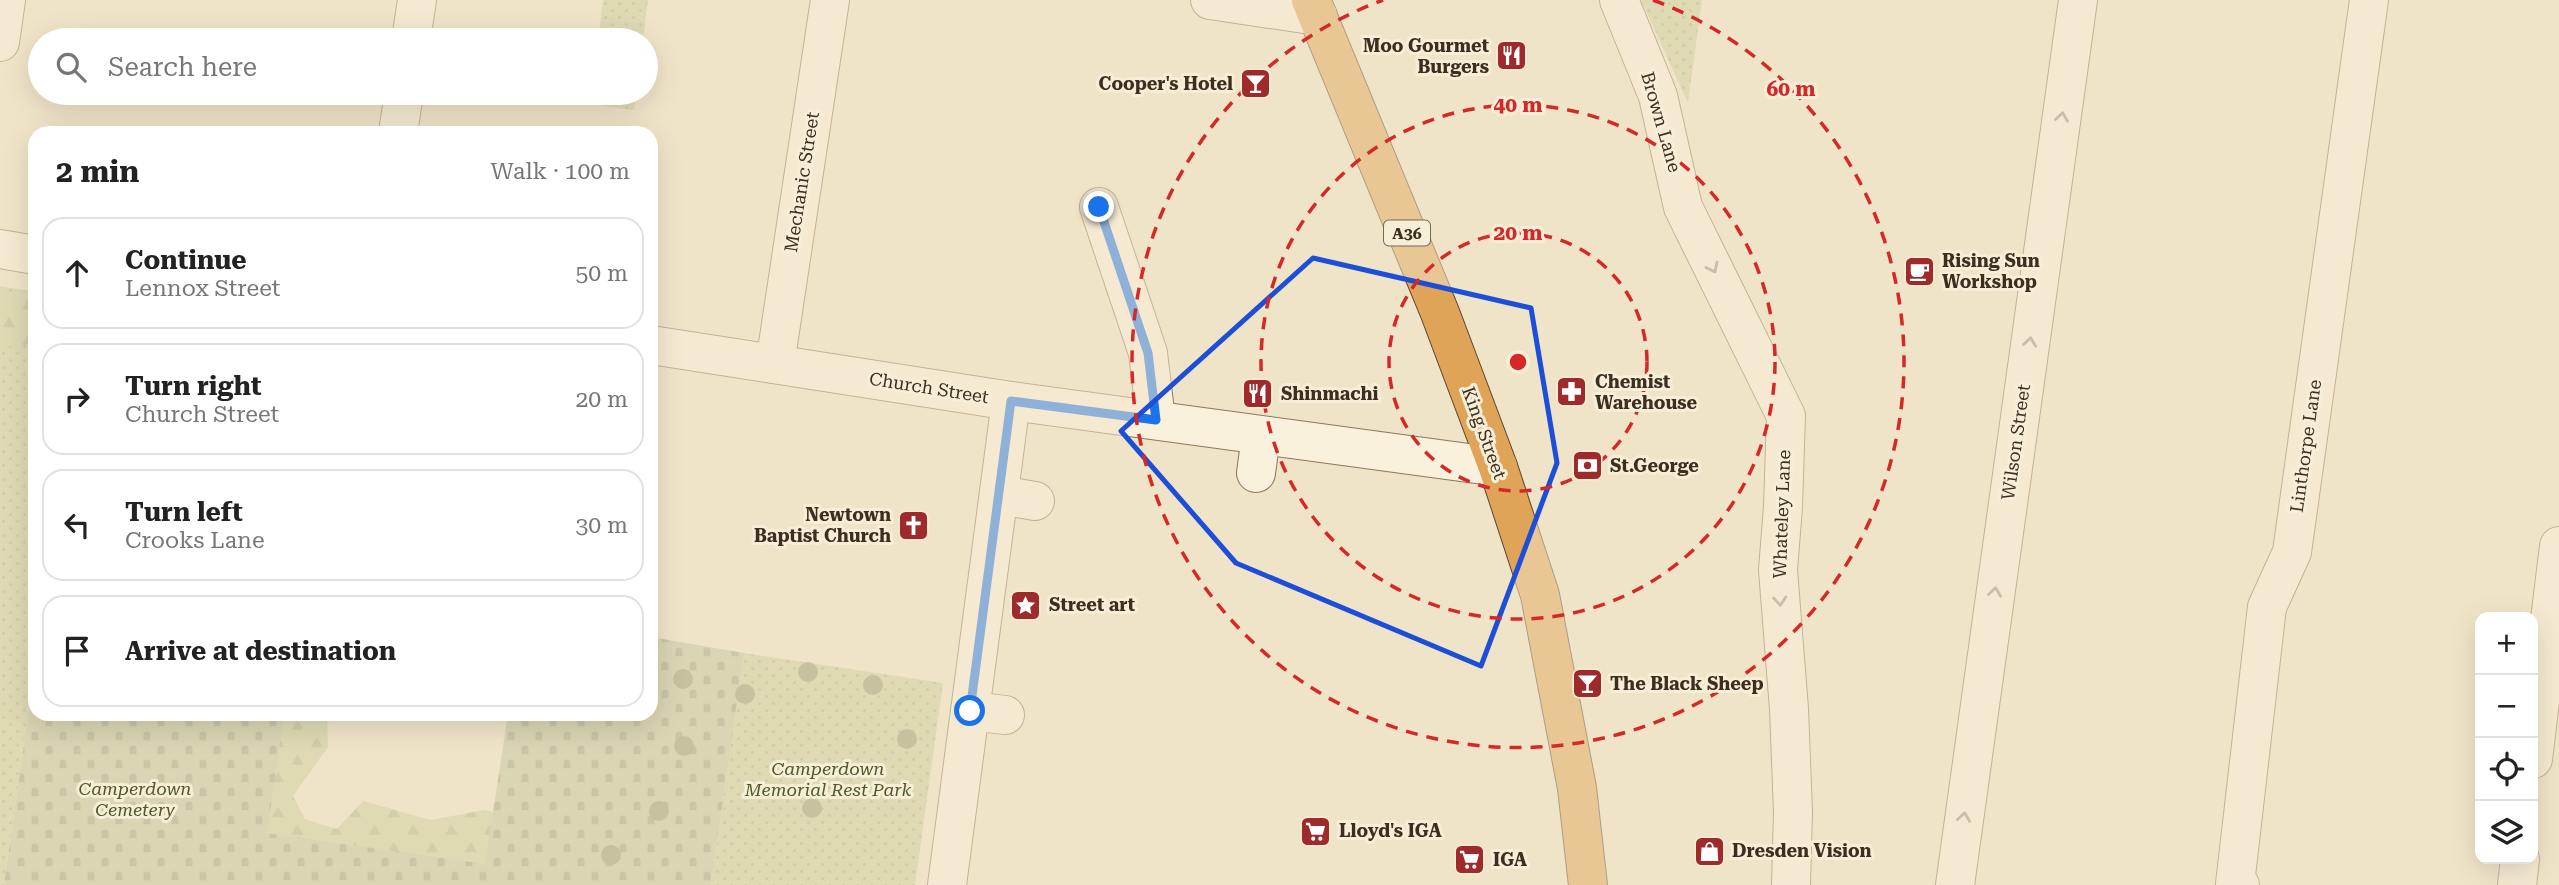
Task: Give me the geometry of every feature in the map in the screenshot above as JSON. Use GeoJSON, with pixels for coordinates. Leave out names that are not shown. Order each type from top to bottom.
{"type":"FeatureCollection","features":[{"type":"Feature","properties":{"kind":"highway","name":"King Street"},"geometry":{"type":"LineString","coordinates":[[1315,8],[1440,313],[1498,467],[1540,595],[1577,788],[1588,885]]}},
{"type":"Feature","properties":{"kind":"street"},"geometry":{"type":"LineString","coordinates":[[0,43],[6,0]]}},
{"type":"Feature","properties":{"kind":"street"},"geometry":{"type":"LineString","coordinates":[[413,28],[417,0]]}},
{"type":"Feature","properties":{"kind":"street","name":"Mechanic Street"},"geometry":{"type":"LineString","coordinates":[[775,364],[830,0]]}},
{"type":"Feature","properties":{"kind":"street"},"geometry":{"type":"LineString","coordinates":[[1210,0],[1315,8]]}},
{"type":"Feature","properties":{"kind":"street","name":"Brown Lane"},"geometry":{"type":"LineString","coordinates":[[1619,0],[1658,96],[1683,207]]}},
{"type":"Feature","properties":{"kind":"street","name":"Wilson Street"},"geometry":{"type":"LineString","coordinates":[[1955,885],[2078,0]]}},
{"type":"Feature","properties":{"kind":"street","name":"Linthorpe Lane"},"geometry":{"type":"LineString","coordinates":[[2240,885],[2235,884],[2267,607],[2292,552],[2369,0]]}},
{"type":"Feature","properties":{"kind":"street"},"geometry":{"type":"LineString","coordinates":[[399,126],[402,105]]}},
{"type":"Feature","properties":{"kind":"street"},"geometry":{"type":"LineString","coordinates":[[1099,207],[1148,353],[1156,420]]}},
{"type":"Feature","properties":{"kind":"street","name":"Whateley Lane"},"geometry":{"type":"LineString","coordinates":[[1683,207],[1786,416],[1778,570],[1789,709],[1793,812],[1791,885]]}},
{"type":"Feature","properties":{"kind":"street"},"geometry":{"type":"LineString","coordinates":[[0,249],[28,254]]}},
{"type":"Feature","properties":{"kind":"street","name":"Church Street"},"geometry":{"type":"LineString","coordinates":[[658,346],[1011,401],[1498,467]]}},
{"type":"Feature","properties":{"kind":"street"},"geometry":{"type":"LineString","coordinates":[[947,885],[988,713],[1017,498],[1011,401]]}},
{"type":"Feature","properties":{"kind":"street"},"geometry":{"type":"LineString","coordinates":[[1256,473],[1261,436]]}},
{"type":"Feature","properties":{"kind":"street"},"geometry":{"type":"LineString","coordinates":[[2536,738],[2559,546]]}},
{"type":"Feature","properties":{"kind":"street"},"geometry":{"type":"LineString","coordinates":[[2517,885],[2519,864]]}},
{"type":"Feature","properties":{"kind":"highlighted area"},"geometry":{"type":"Polygon","coordinates":[[[1313,258],[1531,308],[1557,463],[1481,666],[1236,563],[1121,431],[1313,258]]]}},
{"type":"Feature","properties":{"kind":"green space"},"geometry":{"type":"Polygon","coordinates":[[[603,0],[648,0],[644,28],[600,28],[603,0]]]}},
{"type":"Feature","properties":{"kind":"green space"},"geometry":{"type":"Polygon","coordinates":[[[1641,0],[1702,0],[1688,103],[1641,0]]]}},
{"type":"Feature","properties":{"kind":"green space"},"geometry":{"type":"Polygon","coordinates":[[[597,105],[635,105],[634,110],[597,105]]]}},
{"type":"Feature","properties":{"kind":"green space"},"geometry":{"type":"Polygon","coordinates":[[[0,286],[28,291],[28,715],[4,885],[0,885],[0,286]]]}},
{"type":"Feature","properties":{"kind":"green space"},"geometry":{"type":"Polygon","coordinates":[[[28,291],[28,345],[5,347],[0,344],[0,297],[28,291]]]}},
{"type":"Feature","properties":{"kind":"green space","name":"Camperdown Cemetery"},"geometry":{"type":"Polygon","coordinates":[[[658,638],[744,653],[711,885],[4,885],[28,715],[28,721],[283,721],[267,833],[485,864],[507,721],[658,721],[658,638]]]}},
{"type":"Feature","properties":{"kind":"green space","name":"Camperdown Memorial Rest Park"},"geometry":{"type":"Polygon","coordinates":[[[744,653],[943,683],[915,885],[711,885],[744,653]]]}},
{"type":"Feature","properties":{"kind":"green space"},"geometry":{"type":"Polygon","coordinates":[[[218,721],[327,721],[328,747],[293,796],[305,819],[337,829],[363,801],[431,820],[484,810],[554,825],[550,885],[211,885],[218,721]]]}},
{"type":"Feature","properties":{"kind":"place","name":"Moo Gourmet Burgers"},"geometry":{"type":"Point","coordinates":[1512,56]}},
{"type":"Feature","properties":{"kind":"place","name":"Cooper's Hotel"},"geometry":{"type":"Point","coordinates":[1256,84]}},
{"type":"Feature","properties":{"kind":"place","name":"Rising Sun Workshop"},"geometry":{"type":"Point","coordinates":[1919,271]}},
{"type":"Feature","properties":{"kind":"place","name":"Chemist Warehouse"},"geometry":{"type":"Point","coordinates":[1572,392]}},
{"type":"Feature","properties":{"kind":"place","name":"Shinmachi"},"geometry":{"type":"Point","coordinates":[1258,394]}},
{"type":"Feature","properties":{"kind":"place","name":"St.George"},"geometry":{"type":"Point","coordinates":[1587,466]}},
{"type":"Feature","properties":{"kind":"place","name":"Newtown Baptist Church"},"geometry":{"type":"Point","coordinates":[914,525]}},
{"type":"Feature","properties":{"kind":"place","name":"Street art"},"geometry":{"type":"Point","coordinates":[1026,605]}},
{"type":"Feature","properties":{"kind":"place","name":"The Black Sheep"},"geometry":{"type":"Point","coordinates":[1587,684]}},
{"type":"Feature","properties":{"kind":"place","name":"Lloyd's IGA"},"geometry":{"type":"Point","coordinates":[1316,831]}},
{"type":"Feature","properties":{"kind":"place","name":"Dresden Vision"},"geometry":{"type":"Point","coordinates":[1709,851]}},
{"type":"Feature","properties":{"kind":"place","name":"IGA"},"geometry":{"type":"Point","coordinates":[1470,860]}},
{"type":"Feature","properties":{"kind":"route"},"geometry":{"type":"LineString","coordinates":[[970,711],[1011,401],[1156,420],[1148,353],[1099,207]]}}]}
